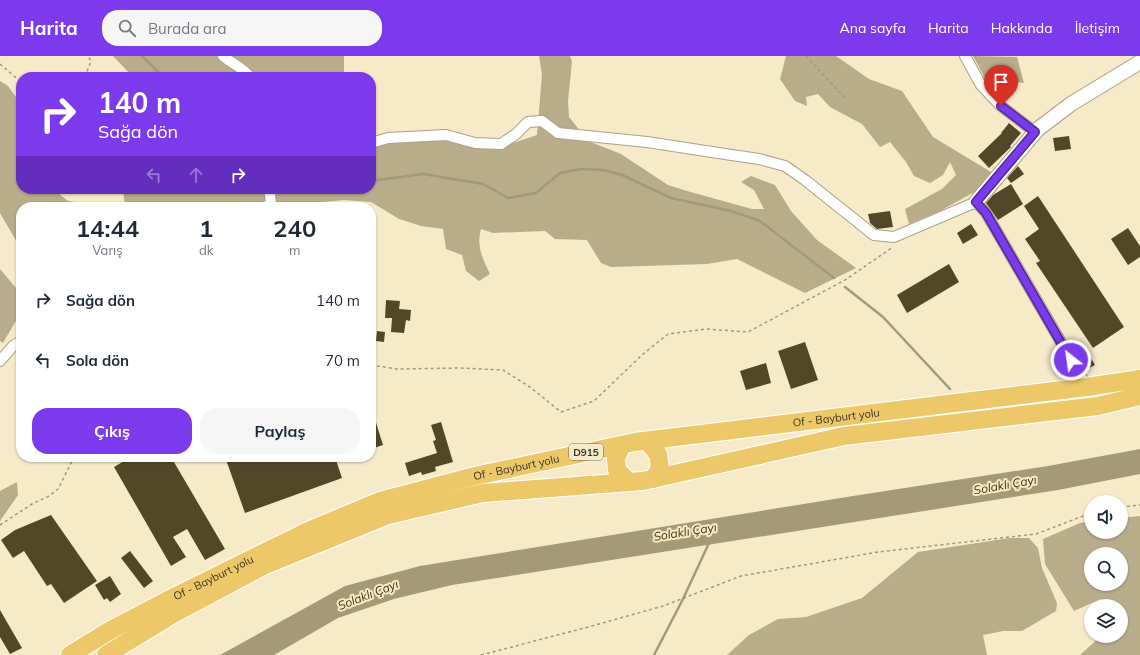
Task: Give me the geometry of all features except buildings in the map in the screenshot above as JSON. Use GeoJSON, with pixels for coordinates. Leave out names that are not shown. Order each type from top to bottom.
{"type":"FeatureCollection","features":[{"type":"Feature","properties":{"kind":"highway","name":"Of - Bayburt yolu"},"geometry":{"type":"LineString","coordinates":[[70,655],[109,631],[183,592],[308,531],[380,501],[474,476],[647,441],[1087,387],[1140,379]]}},
{"type":"Feature","properties":{"kind":"highway","name":"Of - Bayburt yolu"},"geometry":{"type":"LineString","coordinates":[[106,655],[173,614],[263,566],[388,515],[483,493],[653,479],[844,436],[1098,406],[1140,396]]}},
{"type":"Feature","properties":{"kind":"highway"},"geometry":{"type":"LineString","coordinates":[[647,441],[658,454],[660,469],[653,479]]}},
{"type":"Feature","properties":{"kind":"highway"},"geometry":{"type":"LineString","coordinates":[[622,445],[616,458],[617,470],[628,482]]}},
{"type":"Feature","properties":{"kind":"street"},"geometry":{"type":"LineString","coordinates":[[223,56],[229,62],[240,67],[245,72]]}},
{"type":"Feature","properties":{"kind":"street"},"geometry":{"type":"LineString","coordinates":[[966,56],[981,85],[1001,106],[1035,132]]}},
{"type":"Feature","properties":{"kind":"street"},"geometry":{"type":"LineString","coordinates":[[376,142],[388,138],[446,135],[475,143],[501,144],[516,134],[528,122],[542,121],[558,133],[647,142],[759,159],[785,166],[874,235],[894,238],[976,202],[1035,132],[1071,104],[1140,62]]}},
{"type":"Feature","properties":{"kind":"street"},"geometry":{"type":"LineString","coordinates":[[976,202],[986,213],[1087,387]]}},
{"type":"Feature","properties":{"kind":"street"},"geometry":{"type":"LineString","coordinates":[[0,360],[16,344]]}},
{"type":"Feature","properties":{"kind":"path"},"geometry":{"type":"LineString","coordinates":[[87,72],[91,61],[88,56]]}},
{"type":"Feature","properties":{"kind":"path"},"geometry":{"type":"LineString","coordinates":[[806,56],[846,99]]}},
{"type":"Feature","properties":{"kind":"path"},"geometry":{"type":"LineString","coordinates":[[0,64],[16,78]]}},
{"type":"Feature","properties":{"kind":"path"},"geometry":{"type":"LineString","coordinates":[[376,366],[396,369],[461,368],[503,370],[530,387],[561,412],[594,401],[642,355],[668,334],[706,329],[748,332],[845,280],[896,245]]}},
{"type":"Feature","properties":{"kind":"path"},"geometry":{"type":"LineString","coordinates":[[0,525],[32,504],[49,496],[58,489],[72,462]]}},
{"type":"Feature","properties":{"kind":"path"},"geometry":{"type":"LineString","coordinates":[[1128,506],[1140,505]]}},
{"type":"Feature","properties":{"kind":"path"},"geometry":{"type":"LineString","coordinates":[[482,655],[663,606],[741,576],[878,552],[1036,534],[1084,516]]}},
{"type":"Feature","properties":{"kind":"shaded area"},"geometry":{"type":"Polygon","coordinates":[[[113,56],[344,56],[344,72],[128,72],[113,56]]]}},
{"type":"Feature","properties":{"kind":"shaded area"},"geometry":{"type":"Polygon","coordinates":[[[539,56],[570,56],[572,62],[568,101],[569,117],[588,141],[621,154],[668,185],[752,209],[764,209],[754,190],[741,182],[751,176],[775,185],[791,211],[817,240],[856,268],[805,293],[737,259],[707,264],[611,267],[601,263],[587,240],[555,239],[545,231],[493,233],[481,229],[479,241],[480,247],[490,274],[479,281],[466,271],[462,255],[446,249],[443,229],[421,226],[399,219],[376,205],[376,202],[344,200],[322,202],[124,202],[124,194],[376,194],[376,147],[387,142],[428,139],[450,140],[481,149],[498,148],[537,135],[542,74],[539,56]]]}},
{"type":"Feature","properties":{"kind":"shaded area"},"geometry":{"type":"Polygon","coordinates":[[[786,56],[836,56],[869,79],[902,91],[933,137],[991,172],[976,191],[940,211],[909,224],[905,209],[942,189],[956,175],[950,162],[943,175],[930,183],[914,176],[906,162],[890,142],[880,147],[862,124],[830,107],[818,94],[806,97],[807,106],[795,101],[780,79],[786,56]]]}},
{"type":"Feature","properties":{"kind":"shaded area"},"geometry":{"type":"Polygon","coordinates":[[[973,56],[1017,57],[1024,83],[995,79],[986,80],[973,56]]]}},
{"type":"Feature","properties":{"kind":"shaded area"},"geometry":{"type":"Polygon","coordinates":[[[0,81],[8,86],[16,97],[16,194],[59,194],[68,201],[75,202],[16,202],[16,240],[0,213],[0,81]]]}},
{"type":"Feature","properties":{"kind":"shaded area"},"geometry":{"type":"Polygon","coordinates":[[[0,269],[16,288],[16,321],[3,343],[0,341],[0,269]]]}},
{"type":"Feature","properties":{"kind":"shaded area"},"geometry":{"type":"Polygon","coordinates":[[[17,482],[18,495],[0,521],[0,491],[17,482]]]}},
{"type":"Feature","properties":{"kind":"shaded area"},"geometry":{"type":"Polygon","coordinates":[[[1140,516],[1140,655],[1080,655],[1093,643],[1128,643],[1128,599],[1084,599],[1084,607],[1074,611],[1045,564],[1043,539],[1084,522],[1084,539],[1128,539],[1128,517],[1140,516]]]}},
{"type":"Feature","properties":{"kind":"shaded area"},"geometry":{"type":"Polygon","coordinates":[[[1010,538],[1029,538],[1038,548],[1042,568],[1057,603],[1056,611],[1022,631],[1003,631],[983,635],[987,655],[727,655],[749,635],[778,619],[806,617],[862,598],[918,552],[1010,538]]]}},
{"type":"Feature","properties":{"kind":"water","name":"Solaklı Çayı"},"geometry":{"type":"Polygon","coordinates":[[[1140,449],[1140,474],[1058,490],[452,585],[394,599],[338,618],[274,655],[220,655],[345,586],[420,566],[1048,466],[1140,449]]]}},
{"type":"Feature","properties":{"kind":"waterway"},"geometry":{"type":"LineString","coordinates":[[142,56],[158,72]]}},
{"type":"Feature","properties":{"kind":"waterway"},"geometry":{"type":"LineString","coordinates":[[376,180],[423,174],[483,184],[508,198],[536,193],[560,173],[581,169],[604,170],[622,175],[671,198],[731,211],[760,221],[834,278]]}},
{"type":"Feature","properties":{"kind":"waterway"},"geometry":{"type":"LineString","coordinates":[[845,287],[883,317],[950,389]]}},
{"type":"Feature","properties":{"kind":"waterway"},"geometry":{"type":"LineString","coordinates":[[654,655],[683,599],[709,543]]}},
{"type":"Feature","properties":{"kind":"route"},"geometry":{"type":"LineString","coordinates":[[1001,106],[1035,132],[976,202],[986,213],[1071,360]]}}]}
